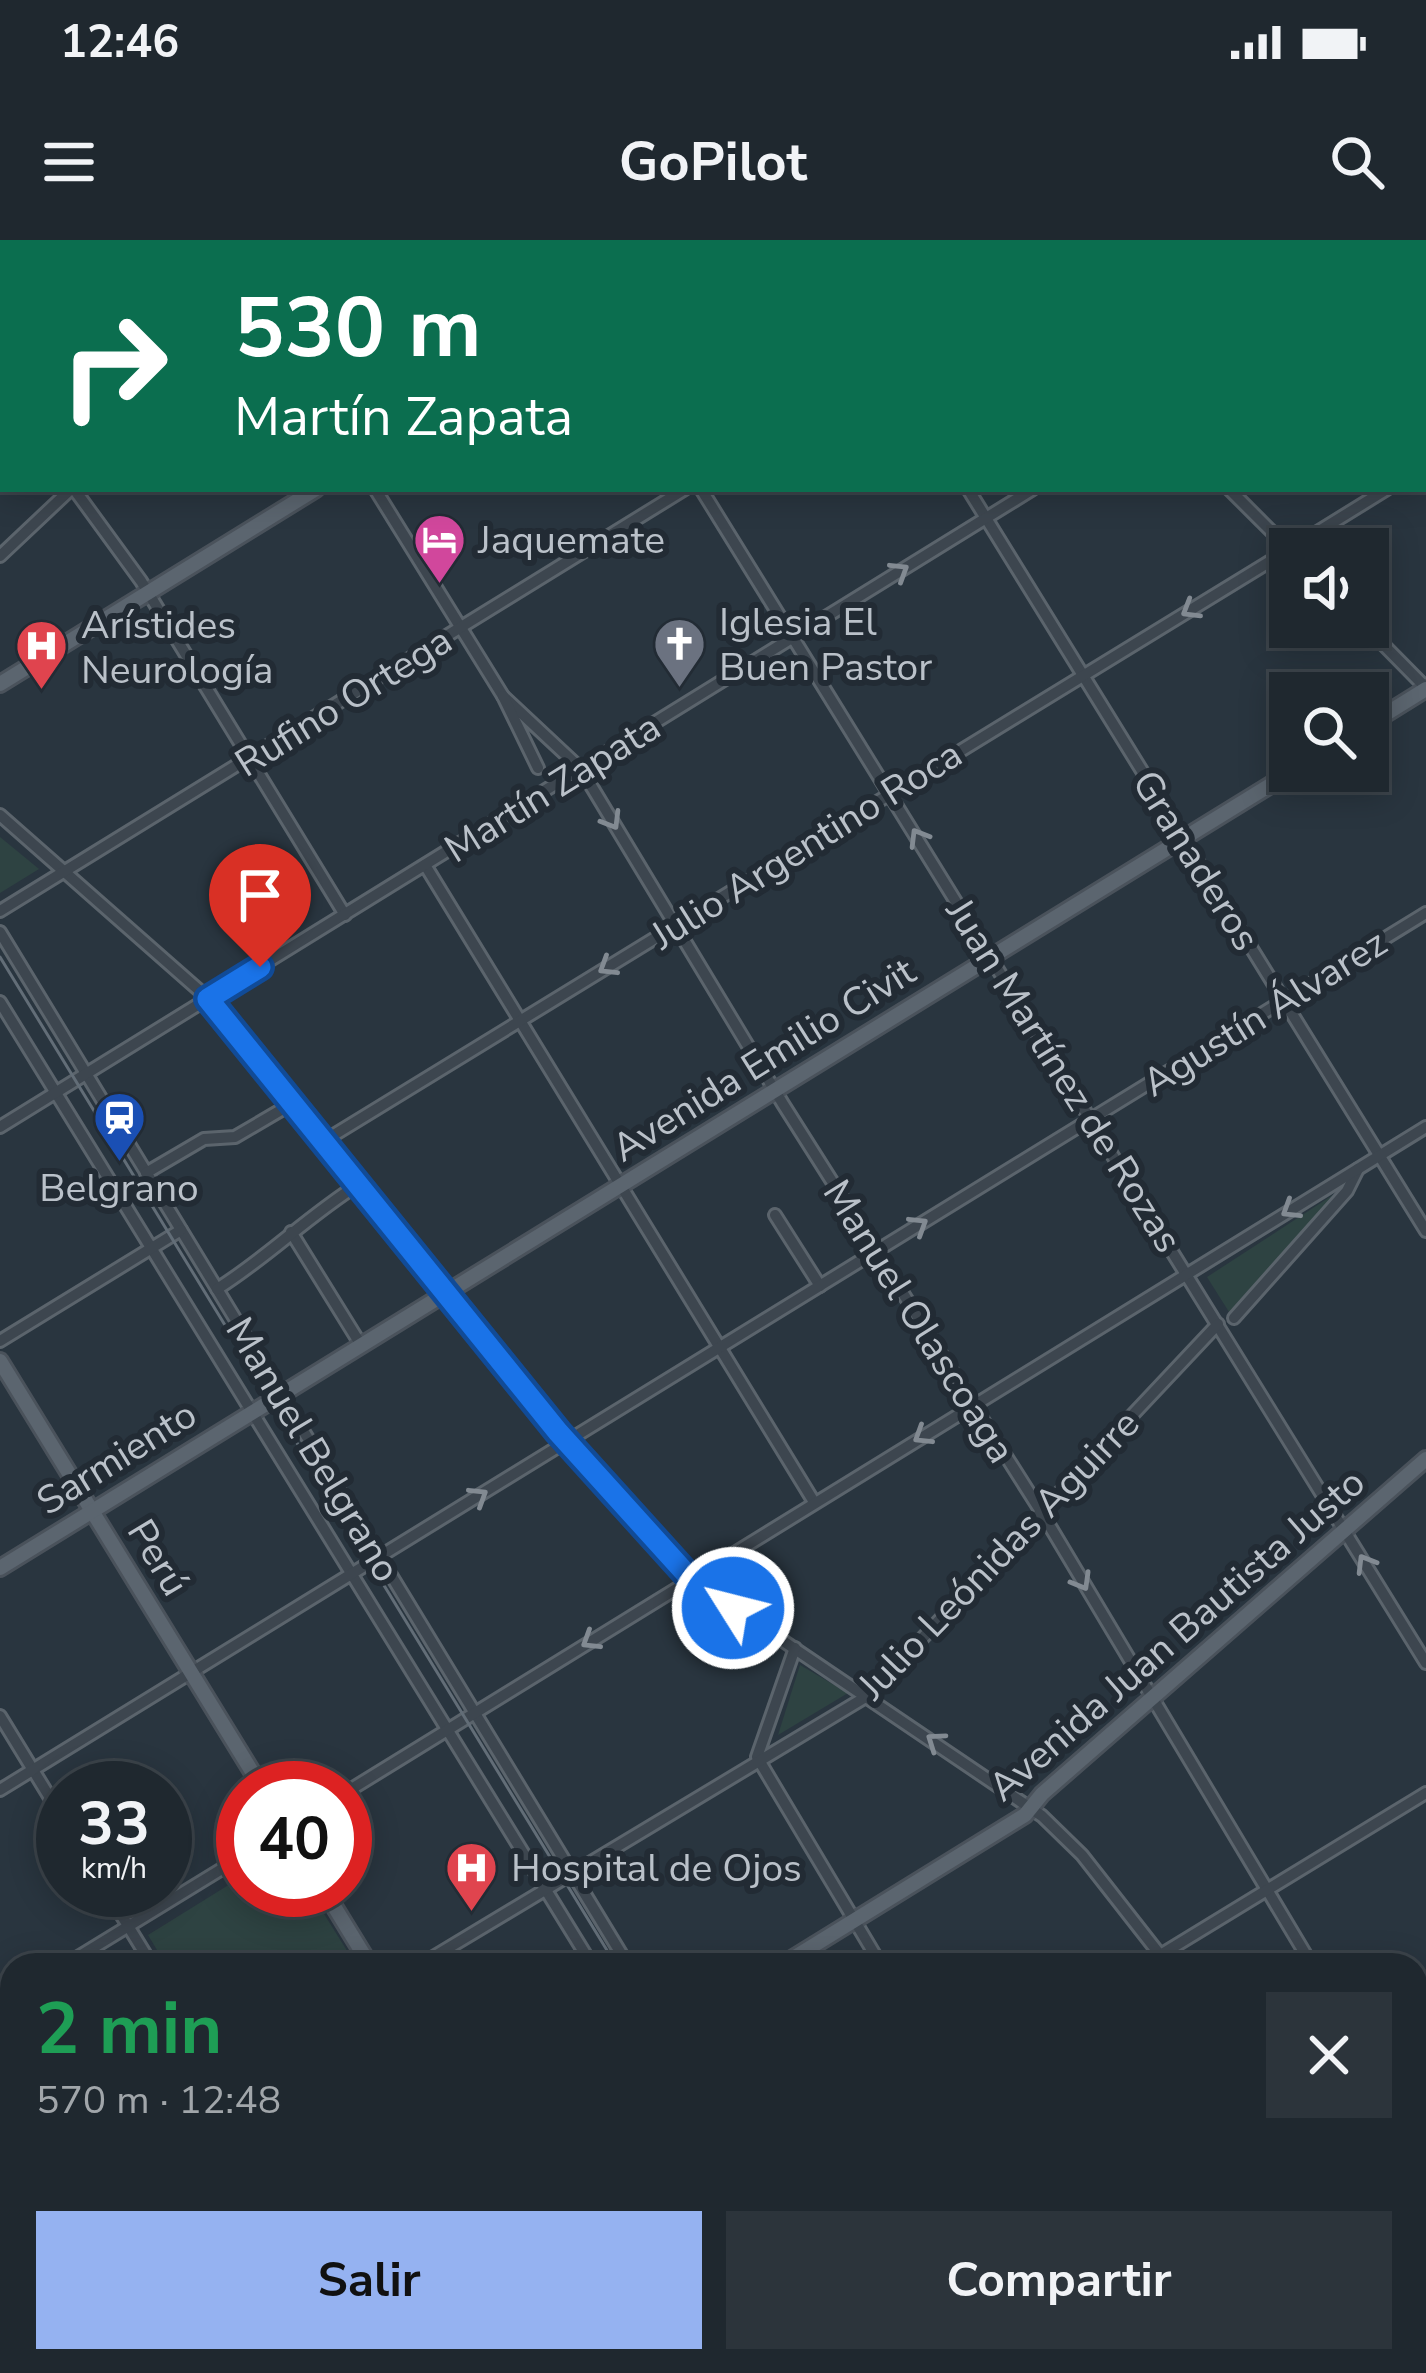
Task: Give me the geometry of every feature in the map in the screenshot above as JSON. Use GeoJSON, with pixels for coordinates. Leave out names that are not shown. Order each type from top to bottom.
{"type":"FeatureCollection","features":[{"type":"Feature","properties":{"kind":"main road"},"geometry":{"type":"LineString","coordinates":[[0,684],[311,492]]}},
{"type":"Feature","properties":{"kind":"main road"},"geometry":{"type":"LineString","coordinates":[[1389,712],[1426,688]]}},
{"type":"Feature","properties":{"kind":"main road","name":"Avenida Emilio Civit"},"geometry":{"type":"LineString","coordinates":[[274,1399],[1269,786]]}},
{"type":"Feature","properties":{"kind":"main road","name":"Perú"},"geometry":{"type":"LineString","coordinates":[[0,1361],[245,1761]]}},
{"type":"Feature","properties":{"kind":"main road","name":"Sarmiento"},"geometry":{"type":"LineString","coordinates":[[0,1568],[274,1399]]}},
{"type":"Feature","properties":{"kind":"main road","name":"Avenida Juan Bautista Justo"},"geometry":{"type":"LineString","coordinates":[[802,1953],[1031,1808],[1426,1459]]}},
{"type":"Feature","properties":{"kind":"main road"},"geometry":{"type":"LineString","coordinates":[[341,1917],[363,1953]]}},
{"type":"Feature","properties":{"kind":"street"},"geometry":{"type":"LineString","coordinates":[[0,556],[69,492]]}},
{"type":"Feature","properties":{"kind":"street"},"geometry":{"type":"LineString","coordinates":[[74,492],[148,593],[345,915]]}},
{"type":"Feature","properties":{"kind":"street","name":"Manuel Olascoaga"},"geometry":{"type":"LineString","coordinates":[[377,492],[503,696],[538,768]]}},
{"type":"Feature","properties":{"kind":"street","name":"Rufino Ortega"},"geometry":{"type":"LineString","coordinates":[[0,911],[680,492]]}},
{"type":"Feature","properties":{"kind":"street","name":"Juan Martínez de Rozas"},"geometry":{"type":"LineString","coordinates":[[703,492],[1426,1663]]}},
{"type":"Feature","properties":{"kind":"street","name":"Granaderos"},"geometry":{"type":"LineString","coordinates":[[970,492],[1426,1231]]}},
{"type":"Feature","properties":{"kind":"street","name":"Martín Zapata"},"geometry":{"type":"LineString","coordinates":[[0,1127],[1029,492]]}},
{"type":"Feature","properties":{"kind":"street"},"geometry":{"type":"LineString","coordinates":[[1232,492],[1269,528]]}},
{"type":"Feature","properties":{"kind":"street","name":"Julio Argentino Roca"},"geometry":{"type":"LineString","coordinates":[[1324,528],[1382,492]]}},
{"type":"Feature","properties":{"kind":"street","name":"Julio Argentino Roca"},"geometry":{"type":"LineString","coordinates":[[324,1141],[1269,562]]}},
{"type":"Feature","properties":{"kind":"street"},"geometry":{"type":"LineString","coordinates":[[1387,648],[1426,688]]}},
{"type":"Feature","properties":{"kind":"street","name":"Manuel Olascoaga"},"geometry":{"type":"LineString","coordinates":[[503,696],[581,769],[775,1090],[1042,1513],[1305,1953]]}},
{"type":"Feature","properties":{"kind":"street"},"geometry":{"type":"LineString","coordinates":[[0,815],[208,999],[567,1442],[690,1578],[1031,1808],[1074,1846],[1159,1953]]}},
{"type":"Feature","properties":{"kind":"street"},"geometry":{"type":"LineString","coordinates":[[425,865],[814,1502]]}},
{"type":"Feature","properties":{"kind":"street","name":"Agustín Álvarez"},"geometry":{"type":"LineString","coordinates":[[0,1790],[1426,913]]}},
{"type":"Feature","properties":{"kind":"street","name":"Manuel Belgrano"},"geometry":{"type":"LineString","coordinates":[[0,932],[217,1288],[274,1399],[380,1557],[621,1953]]}},
{"type":"Feature","properties":{"kind":"street","name":"Manuel Belgrano"},"geometry":{"type":"LineString","coordinates":[[0,1002],[585,1953]]}},
{"type":"Feature","properties":{"kind":"street"},"geometry":{"type":"LineString","coordinates":[[146,1173],[204,1139],[235,1137],[293,1103]]}},
{"type":"Feature","properties":{"kind":"street"},"geometry":{"type":"LineString","coordinates":[[372,1776],[1426,1127]]}},
{"type":"Feature","properties":{"kind":"street"},"geometry":{"type":"LineString","coordinates":[[1234,1318],[1346,1192],[1360,1168]]}},
{"type":"Feature","properties":{"kind":"street"},"geometry":{"type":"LineString","coordinates":[[1337,1181],[1346,1181],[1346,1192]]}},
{"type":"Feature","properties":{"kind":"street"},"geometry":{"type":"LineString","coordinates":[[217,1288],[257,1264],[291,1232],[359,1184]]}},
{"type":"Feature","properties":{"kind":"street"},"geometry":{"type":"LineString","coordinates":[[775,1215],[820,1286]]}},
{"type":"Feature","properties":{"kind":"street"},"geometry":{"type":"LineString","coordinates":[[0,1341],[181,1230]]}},
{"type":"Feature","properties":{"kind":"street"},"geometry":{"type":"LineString","coordinates":[[291,1232],[361,1346]]}},
{"type":"Feature","properties":{"kind":"street","name":"Julio Leónidas Aguirre"},"geometry":{"type":"LineString","coordinates":[[439,1953],[869,1695],[1218,1324]]}},
{"type":"Feature","properties":{"kind":"street"},"geometry":{"type":"LineString","coordinates":[[796,1648],[759,1760],[874,1953]]}},
{"type":"Feature","properties":{"kind":"street"},"geometry":{"type":"LineString","coordinates":[[0,1716],[36,1775]]}},
{"type":"Feature","properties":{"kind":"street"},"geometry":{"type":"LineString","coordinates":[[1175,1953],[1426,1792]]}},
{"type":"Feature","properties":{"kind":"street"},"geometry":{"type":"LineString","coordinates":[[85,1953],[216,1873]]}},
{"type":"Feature","properties":{"kind":"street"},"geometry":{"type":"LineString","coordinates":[[122,1917],[144,1953]]}},
{"type":"Feature","properties":{"kind":"green space"},"geometry":{"type":"Polygon","coordinates":[[[0,837],[39,869],[0,893],[0,837]]]}},
{"type":"Feature","properties":{"kind":"green space"},"geometry":{"type":"Polygon","coordinates":[[[1339,1191],[1229,1312],[1207,1277],[1339,1191]]]}},
{"type":"Feature","properties":{"kind":"green space"},"geometry":{"type":"Polygon","coordinates":[[[800,1665],[848,1693],[778,1735],[800,1665]]]}},
{"type":"Feature","properties":{"kind":"green space"},"geometry":{"type":"Polygon","coordinates":[[[216,1893],[216,1917],[326,1917],[348,1953],[159,1953],[148,1935],[177,1917],[192,1917],[192,1908],[216,1893]]]}},
{"type":"Feature","properties":{"kind":"tram line"},"geometry":{"type":"LineString","coordinates":[[0,957],[609,1953]]}},
{"type":"Feature","properties":{"kind":"place","name":"Jaquemate"},"geometry":{"type":"Point","coordinates":[439,585]}},
{"type":"Feature","properties":{"kind":"place","name":"Iglesia El Buen Pastor"},"geometry":{"type":"Point","coordinates":[680,689]}},
{"type":"Feature","properties":{"kind":"place","name":"Arístides Neurología"},"geometry":{"type":"Point","coordinates":[42,692]}},
{"type":"Feature","properties":{"kind":"place","name":"Belgrano"},"geometry":{"type":"Point","coordinates":[119,1163]}},
{"type":"Feature","properties":{"kind":"place","name":"Hospital de Ojos"},"geometry":{"type":"Point","coordinates":[472,1913]}},
{"type":"Feature","properties":{"kind":"route"},"geometry":{"type":"LineString","coordinates":[[260,967],[208,999],[558,1432],[690,1578],[733,1608]]}}]}
